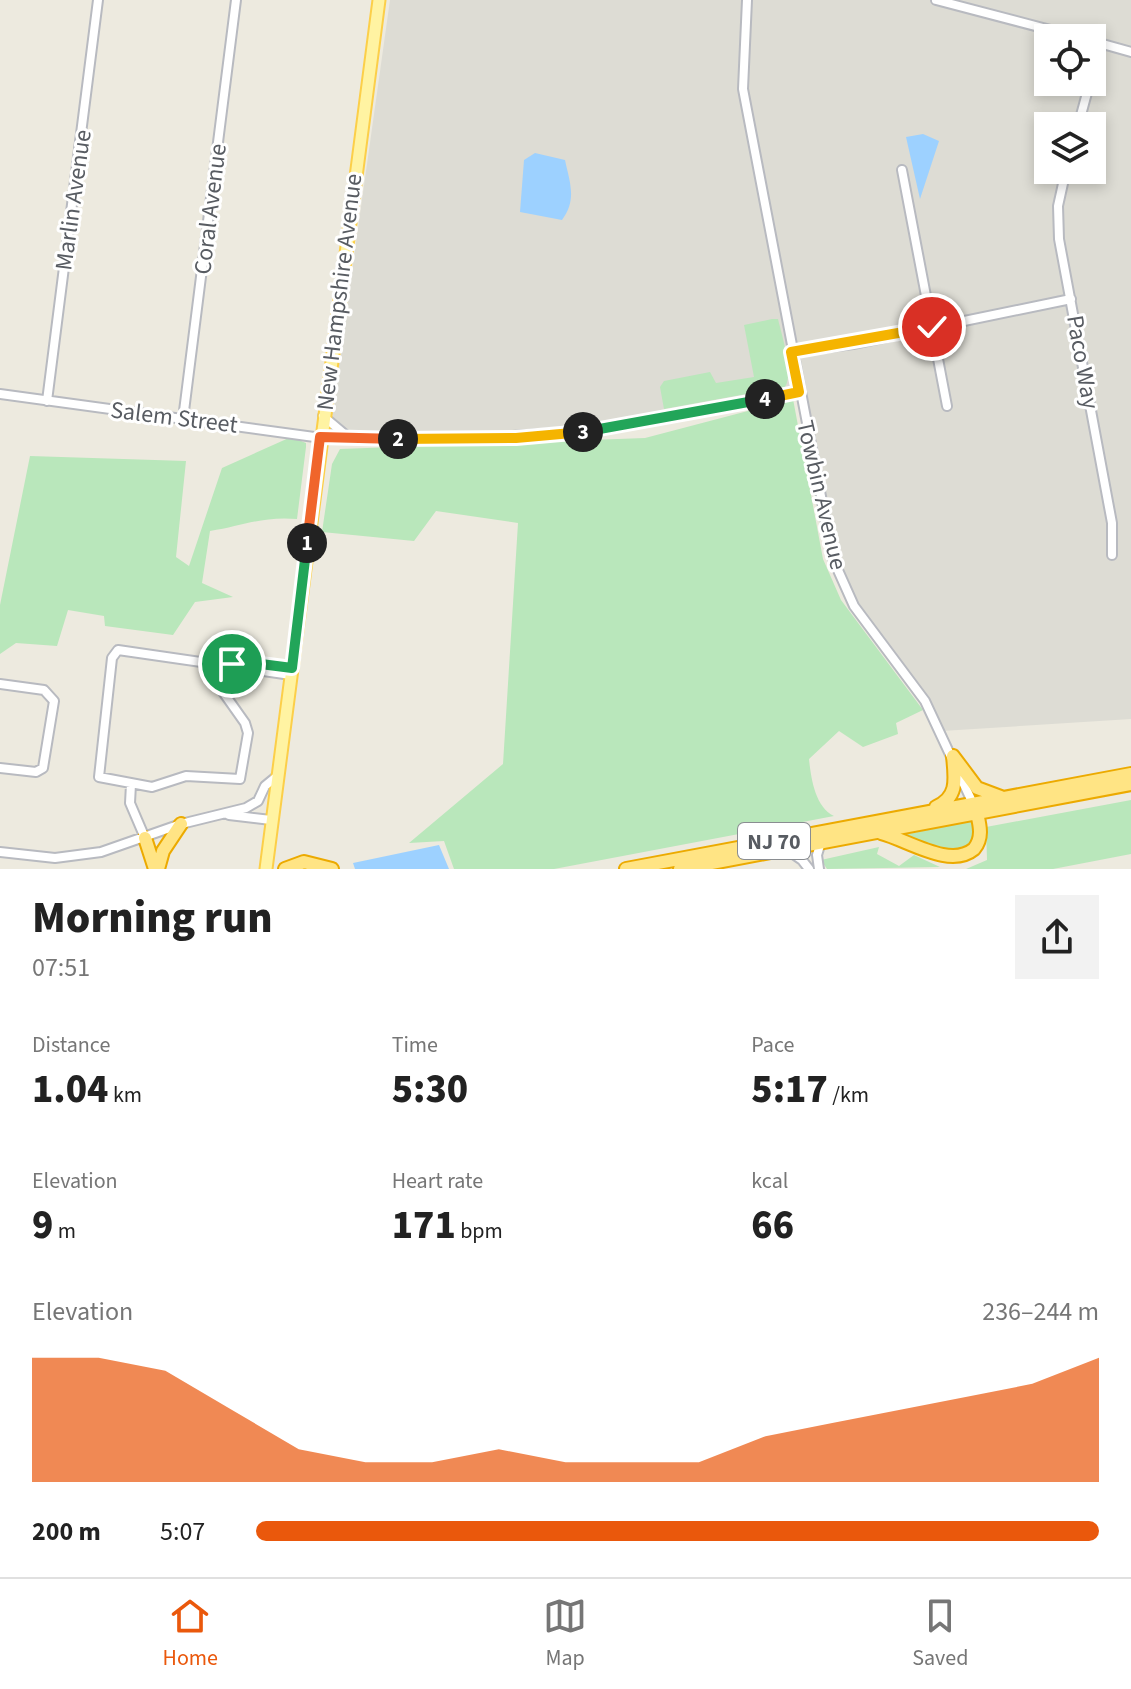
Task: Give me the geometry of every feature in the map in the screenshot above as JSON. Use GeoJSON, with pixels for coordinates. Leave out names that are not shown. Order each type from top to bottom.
{"type":"FeatureCollection","features":[{"type":"Feature","properties":{"kind":"highway"},"geometry":{"type":"LineString","coordinates":[[953,756],[977,788],[1004,798]]}},
{"type":"Feature","properties":{"kind":"highway"},"geometry":{"type":"LineString","coordinates":[[922,813],[951,796],[955,785],[953,756]]}},
{"type":"Feature","properties":{"kind":"highway","name":"NJ 70"},"geometry":{"type":"LineString","coordinates":[[680,869],[875,832],[1004,798],[1131,774]]}},
{"type":"Feature","properties":{"kind":"highway","name":"NJ 70"},"geometry":{"type":"LineString","coordinates":[[626,869],[922,813],[1131,784]]}},
{"type":"Feature","properties":{"kind":"highway"},"geometry":{"type":"LineString","coordinates":[[875,832],[898,838],[943,859],[957,860],[978,844],[981,830],[975,808]]}},
{"type":"Feature","properties":{"kind":"highway"},"geometry":{"type":"LineString","coordinates":[[156,869],[163,851],[181,824]]}},
{"type":"Feature","properties":{"kind":"highway"},"geometry":{"type":"LineString","coordinates":[[145,838],[156,869]]}},
{"type":"Feature","properties":{"kind":"highway"},"geometry":{"type":"LineString","coordinates":[[285,869],[304,862],[332,869]]}},
{"type":"Feature","properties":{"kind":"main road","name":"New Hampshire Avenue"},"geometry":{"type":"LineString","coordinates":[[266,869],[379,0]]}},
{"type":"Feature","properties":{"kind":"street","name":"Marlin Avenue"},"geometry":{"type":"LineString","coordinates":[[47,401],[98,0]]}},
{"type":"Feature","properties":{"kind":"street","name":"Coral Avenue"},"geometry":{"type":"LineString","coordinates":[[183,419],[236,0]]}},
{"type":"Feature","properties":{"kind":"street","name":"Towbin Avenue"},"geometry":{"type":"LineString","coordinates":[[747,0],[743,89],[827,538],[840,578],[873,635],[925,701],[975,808]]}},
{"type":"Feature","properties":{"kind":"street"},"geometry":{"type":"LineString","coordinates":[[936,0],[1034,26]]}},
{"type":"Feature","properties":{"kind":"street"},"geometry":{"type":"LineString","coordinates":[[1106,45],[1131,52]]}},
{"type":"Feature","properties":{"kind":"street"},"geometry":{"type":"LineString","coordinates":[[902,170],[947,406]]}},
{"type":"Feature","properties":{"kind":"street","name":"Paco Way"},"geometry":{"type":"LineString","coordinates":[[1063,184],[1058,206],[1058,228],[1112,523],[1112,555]]}},
{"type":"Feature","properties":{"kind":"street"},"geometry":{"type":"LineString","coordinates":[[791,352],[1071,299]]}},
{"type":"Feature","properties":{"kind":"street","name":"Salem Street"},"geometry":{"type":"LineString","coordinates":[[0,394],[320,437],[503,439],[592,431],[799,392]]}},
{"type":"Feature","properties":{"kind":"street"},"geometry":{"type":"LineString","coordinates":[[323,416],[348,438]]}},
{"type":"Feature","properties":{"kind":"street"},"geometry":{"type":"LineString","coordinates":[[216,662],[216,682],[245,723],[248,733],[241,778],[234,781],[186,776],[152,787],[102,780],[97,772],[114,653],[122,650],[232,664],[291,672]]}},
{"type":"Feature","properties":{"kind":"street"},"geometry":{"type":"LineString","coordinates":[[0,684],[44,690],[54,701],[43,768],[36,772],[0,768]]}},
{"type":"Feature","properties":{"kind":"street"},"geometry":{"type":"LineString","coordinates":[[0,852],[69,857],[101,852],[181,824],[252,806],[265,786],[276,777]]}},
{"type":"Feature","properties":{"kind":"street"},"geometry":{"type":"LineString","coordinates":[[131,784],[130,803],[145,838]]}},
{"type":"Feature","properties":{"kind":"street"},"geometry":{"type":"LineString","coordinates":[[220,814],[271,820]]}},
{"type":"Feature","properties":{"kind":"street"},"geometry":{"type":"LineString","coordinates":[[819,869],[817,855],[821,842]]}},
{"type":"Feature","properties":{"kind":"street"},"geometry":{"type":"LineString","coordinates":[[785,849],[802,860],[809,869]]}},
{"type":"Feature","properties":{"kind":"shaded area"},"geometry":{"type":"Polygon","coordinates":[[[390,0],[1131,0],[1131,719],[942,731],[925,701],[873,635],[840,578],[799,393],[592,431],[391,438],[344,430],[336,424],[332,414],[390,0]]]}},
{"type":"Feature","properties":{"kind":"green space"},"geometry":{"type":"Polygon","coordinates":[[[778,319],[786,354],[788,373],[785,387],[664,409],[660,387],[664,381],[710,372],[716,383],[754,377],[744,325],[778,319]]]}},
{"type":"Feature","properties":{"kind":"green space"},"geometry":{"type":"Polygon","coordinates":[[[793,399],[823,559],[841,600],[923,710],[896,723],[898,734],[863,747],[839,731],[809,759],[818,799],[834,816],[554,869],[454,869],[444,841],[409,843],[503,764],[518,523],[436,511],[414,541],[322,532],[332,464],[340,449],[645,438],[793,399]]]}},
{"type":"Feature","properties":{"kind":"green space"},"geometry":{"type":"Polygon","coordinates":[[[291,437],[306,443],[297,519],[263,520],[210,531],[202,583],[233,597],[195,602],[173,635],[105,626],[104,616],[68,610],[57,646],[16,643],[0,654],[0,605],[30,456],[186,461],[176,557],[189,566],[222,468],[291,437]]]}},
{"type":"Feature","properties":{"kind":"green space"},"geometry":{"type":"Polygon","coordinates":[[[1131,800],[1131,854],[1053,869],[966,869],[987,860],[986,827],[1131,800]]]}},
{"type":"Feature","properties":{"kind":"green space"},"geometry":{"type":"Polygon","coordinates":[[[973,821],[974,837],[965,851],[938,852],[907,834],[973,821]]]}},
{"type":"Feature","properties":{"kind":"green space"},"geometry":{"type":"Polygon","coordinates":[[[879,847],[877,854],[899,866],[914,855],[940,867],[827,869],[821,860],[879,847]]]}},
{"type":"Feature","properties":{"kind":"water"},"geometry":{"type":"Polygon","coordinates":[[[923,134],[939,141],[920,199],[906,137],[923,134]]]}},
{"type":"Feature","properties":{"kind":"water"},"geometry":{"type":"Polygon","coordinates":[[[535,153],[565,160],[571,198],[562,220],[520,212],[524,160],[535,153]]]}},
{"type":"Feature","properties":{"kind":"water"},"geometry":{"type":"Polygon","coordinates":[[[439,845],[449,869],[355,869],[353,863],[439,845]]]}},
{"type":"Feature","properties":{"kind":"route"},"geometry":{"type":"LineString","coordinates":[[232,664],[245,662],[292,668],[320,437],[516,438],[592,431],[690,415],[799,392],[791,352],[853,344],[932,327]]}}]}
